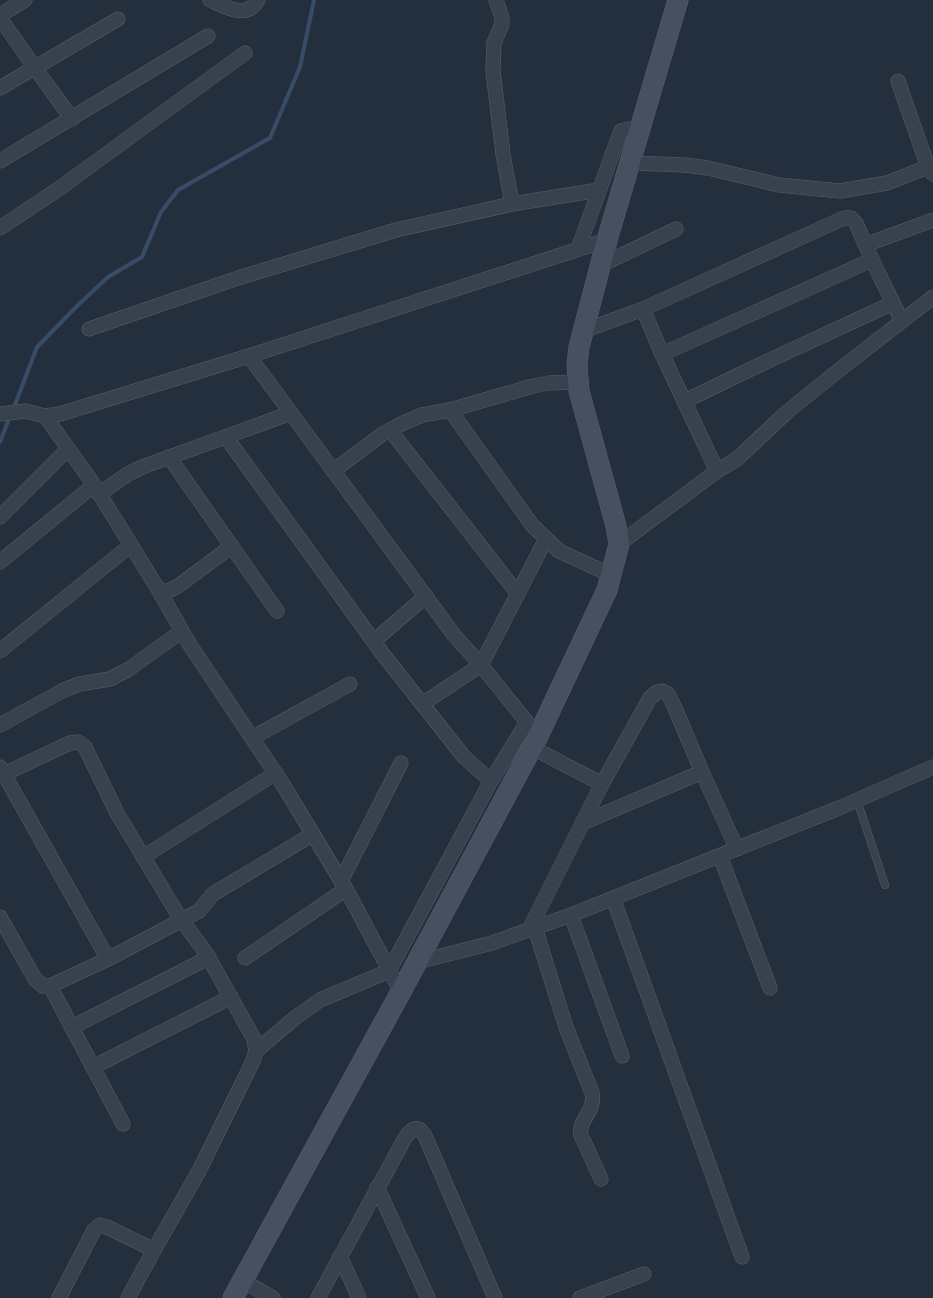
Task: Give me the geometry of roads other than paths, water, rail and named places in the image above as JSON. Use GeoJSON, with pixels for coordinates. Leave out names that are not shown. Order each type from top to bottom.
{"type":"FeatureCollection","features":[{"type":"Feature","properties":{"kind":"street"},"geometry":{"type":"LineString","coordinates":[[25,0],[0,16],[72,119]]}},
{"type":"Feature","properties":{"kind":"street"},"geometry":{"type":"LineString","coordinates":[[210,0],[240,12],[248,10],[258,0]]}},
{"type":"Feature","properties":{"kind":"street"},"geometry":{"type":"LineString","coordinates":[[496,0],[502,24],[494,42],[493,71],[503,154],[512,204]]}},
{"type":"Feature","properties":{"kind":"street"},"geometry":{"type":"LineString","coordinates":[[273,1298],[238,1289],[417,962],[607,590],[619,544],[616,526],[579,391],[577,365],[579,347],[678,0]]}},
{"type":"Feature","properties":{"kind":"street"},"geometry":{"type":"LineString","coordinates":[[0,88],[118,19]]}},
{"type":"Feature","properties":{"kind":"street"},"geometry":{"type":"LineString","coordinates":[[0,161],[208,36]]}},
{"type":"Feature","properties":{"kind":"street"},"geometry":{"type":"LineString","coordinates":[[0,228],[60,188],[245,53]]}},
{"type":"Feature","properties":{"kind":"street"},"geometry":{"type":"LineString","coordinates":[[630,163],[685,165],[708,168],[779,184],[840,190],[887,183],[931,169],[898,81]]}},
{"type":"Feature","properties":{"kind":"street"},"geometry":{"type":"LineString","coordinates":[[578,249],[621,131],[628,129],[640,130]]}},
{"type":"Feature","properties":{"kind":"street"},"geometry":{"type":"LineString","coordinates":[[89,329],[238,278],[396,230],[512,204],[599,190]]}},
{"type":"Feature","properties":{"kind":"street"},"geometry":{"type":"LineString","coordinates":[[583,331],[643,309],[844,218],[851,218],[856,223],[902,321]]}},
{"type":"Feature","properties":{"kind":"street"},"geometry":{"type":"LineString","coordinates":[[865,245],[933,220]]}},
{"type":"Feature","properties":{"kind":"street"},"geometry":{"type":"LineString","coordinates":[[601,265],[676,229]]}},
{"type":"Feature","properties":{"kind":"street"},"geometry":{"type":"LineString","coordinates":[[0,414],[25,411],[46,416],[60,414],[249,356],[608,240]]}},
{"type":"Feature","properties":{"kind":"street"},"geometry":{"type":"LineString","coordinates":[[662,354],[872,260]]}},
{"type":"Feature","properties":{"kind":"street"},"geometry":{"type":"LineString","coordinates":[[619,544],[717,471],[737,459],[787,412],[933,297]]}},
{"type":"Feature","properties":{"kind":"street"},"geometry":{"type":"LineString","coordinates":[[685,401],[893,303]]}},
{"type":"Feature","properties":{"kind":"street"},"geometry":{"type":"LineString","coordinates":[[643,309],[717,471]]}},
{"type":"Feature","properties":{"kind":"street"},"geometry":{"type":"LineString","coordinates":[[249,356],[454,635],[481,665],[532,735],[602,784]]}},
{"type":"Feature","properties":{"kind":"street"},"geometry":{"type":"LineString","coordinates":[[333,471],[399,424],[534,386],[549,383],[578,382]]}},
{"type":"Feature","properties":{"kind":"street"},"geometry":{"type":"LineString","coordinates":[[450,410],[532,525],[546,540],[559,551],[611,575]]}},
{"type":"Feature","properties":{"kind":"street"},"geometry":{"type":"LineString","coordinates":[[0,562],[96,490],[142,467],[291,413]]}},
{"type":"Feature","properties":{"kind":"street"},"geometry":{"type":"LineString","coordinates":[[46,416],[131,545],[190,646],[276,773],[344,885],[401,992]]}},
{"type":"Feature","properties":{"kind":"street"},"geometry":{"type":"LineString","coordinates":[[390,430],[518,594]]}},
{"type":"Feature","properties":{"kind":"street"},"geometry":{"type":"LineString","coordinates":[[226,437],[422,704],[464,757],[490,781]]}},
{"type":"Feature","properties":{"kind":"street"},"geometry":{"type":"LineString","coordinates":[[0,517],[68,449]]}},
{"type":"Feature","properties":{"kind":"street"},"geometry":{"type":"LineString","coordinates":[[169,457],[277,610]]}},
{"type":"Feature","properties":{"kind":"street"},"geometry":{"type":"LineString","coordinates":[[422,704],[481,665],[546,540]]}},
{"type":"Feature","properties":{"kind":"street"},"geometry":{"type":"LineString","coordinates":[[0,652],[131,545]]}},
{"type":"Feature","properties":{"kind":"street"},"geometry":{"type":"LineString","coordinates":[[160,592],[178,586],[232,546]]}},
{"type":"Feature","properties":{"kind":"street"},"geometry":{"type":"LineString","coordinates":[[374,641],[426,596]]}},
{"type":"Feature","properties":{"kind":"street"},"geometry":{"type":"LineString","coordinates":[[0,725],[79,684],[110,679],[129,669],[182,631]]}},
{"type":"Feature","properties":{"kind":"street"},"geometry":{"type":"LineString","coordinates":[[252,738],[350,684]]}},
{"type":"Feature","properties":{"kind":"street"},"geometry":{"type":"LineString","coordinates":[[601,1179],[580,1129],[594,1100],[532,929],[602,784],[650,698],[657,692],[662,691],[668,694],[737,849]]}},
{"type":"Feature","properties":{"kind":"street"},"geometry":{"type":"LineString","coordinates":[[256,1051],[296,1017],[320,1000],[389,971],[490,781],[532,735]]}},
{"type":"Feature","properties":{"kind":"street"},"geometry":{"type":"LineString","coordinates":[[108,959],[2,771],[70,743],[78,742],[85,747],[117,813],[182,921],[208,958],[231,997],[254,1039],[256,1051],[253,1061],[199,1171],[128,1298]]}},
{"type":"Feature","properties":{"kind":"street"},"geometry":{"type":"LineString","coordinates":[[245,958],[344,885],[401,763]]}},
{"type":"Feature","properties":{"kind":"street"},"geometry":{"type":"LineString","coordinates":[[417,962],[492,943],[571,915],[857,800],[933,767]]}},
{"type":"Feature","properties":{"kind":"street"},"geometry":{"type":"LineString","coordinates":[[582,823],[702,772]]}},
{"type":"Feature","properties":{"kind":"street"},"geometry":{"type":"LineString","coordinates":[[143,857],[276,773]]}},
{"type":"Feature","properties":{"kind":"street"},"geometry":{"type":"LineString","coordinates":[[0,917],[35,979],[43,986],[50,986],[108,959],[199,912],[213,894],[312,834]]}},
{"type":"Feature","properties":{"kind":"street"},"geometry":{"type":"LineString","coordinates":[[720,856],[770,988]]}},
{"type":"Feature","properties":{"kind":"street"},"geometry":{"type":"LineString","coordinates":[[613,898],[742,1257]]}},
{"type":"Feature","properties":{"kind":"street"},"geometry":{"type":"LineString","coordinates":[[571,915],[622,1056]]}},
{"type":"Feature","properties":{"kind":"street"},"geometry":{"type":"LineString","coordinates":[[72,1027],[208,958]]}},
{"type":"Feature","properties":{"kind":"street"},"geometry":{"type":"LineString","coordinates":[[50,986],[123,1124]]}},
{"type":"Feature","properties":{"kind":"street"},"geometry":{"type":"LineString","coordinates":[[93,1067],[231,997]]}},
{"type":"Feature","properties":{"kind":"street"},"geometry":{"type":"LineString","coordinates":[[318,1298],[405,1138],[410,1130],[415,1128],[419,1129],[425,1136],[495,1298]]}},
{"type":"Feature","properties":{"kind":"street"},"geometry":{"type":"LineString","coordinates":[[378,1187],[428,1298]]}},
{"type":"Feature","properties":{"kind":"street"},"geometry":{"type":"LineString","coordinates":[[59,1298],[94,1230],[100,1225],[154,1250]]}},
{"type":"Feature","properties":{"kind":"street"},"geometry":{"type":"LineString","coordinates":[[340,1256],[359,1298]]}},
{"type":"Feature","properties":{"kind":"street"},"geometry":{"type":"LineString","coordinates":[[580,1298],[644,1274]]}},
{"type":"Feature","properties":{"kind":"lane"},"geometry":{"type":"LineString","coordinates":[[857,800],[885,885]]}},
{"type":"Feature","properties":{"kind":"waterway"},"geometry":{"type":"LineString","coordinates":[[13,410],[37,347],[108,277],[142,257],[161,212],[178,190],[270,138],[300,67],[314,0]]}},
{"type":"Feature","properties":{"kind":"waterway"},"geometry":{"type":"LineString","coordinates":[[0,442],[10,416]]}}]}
